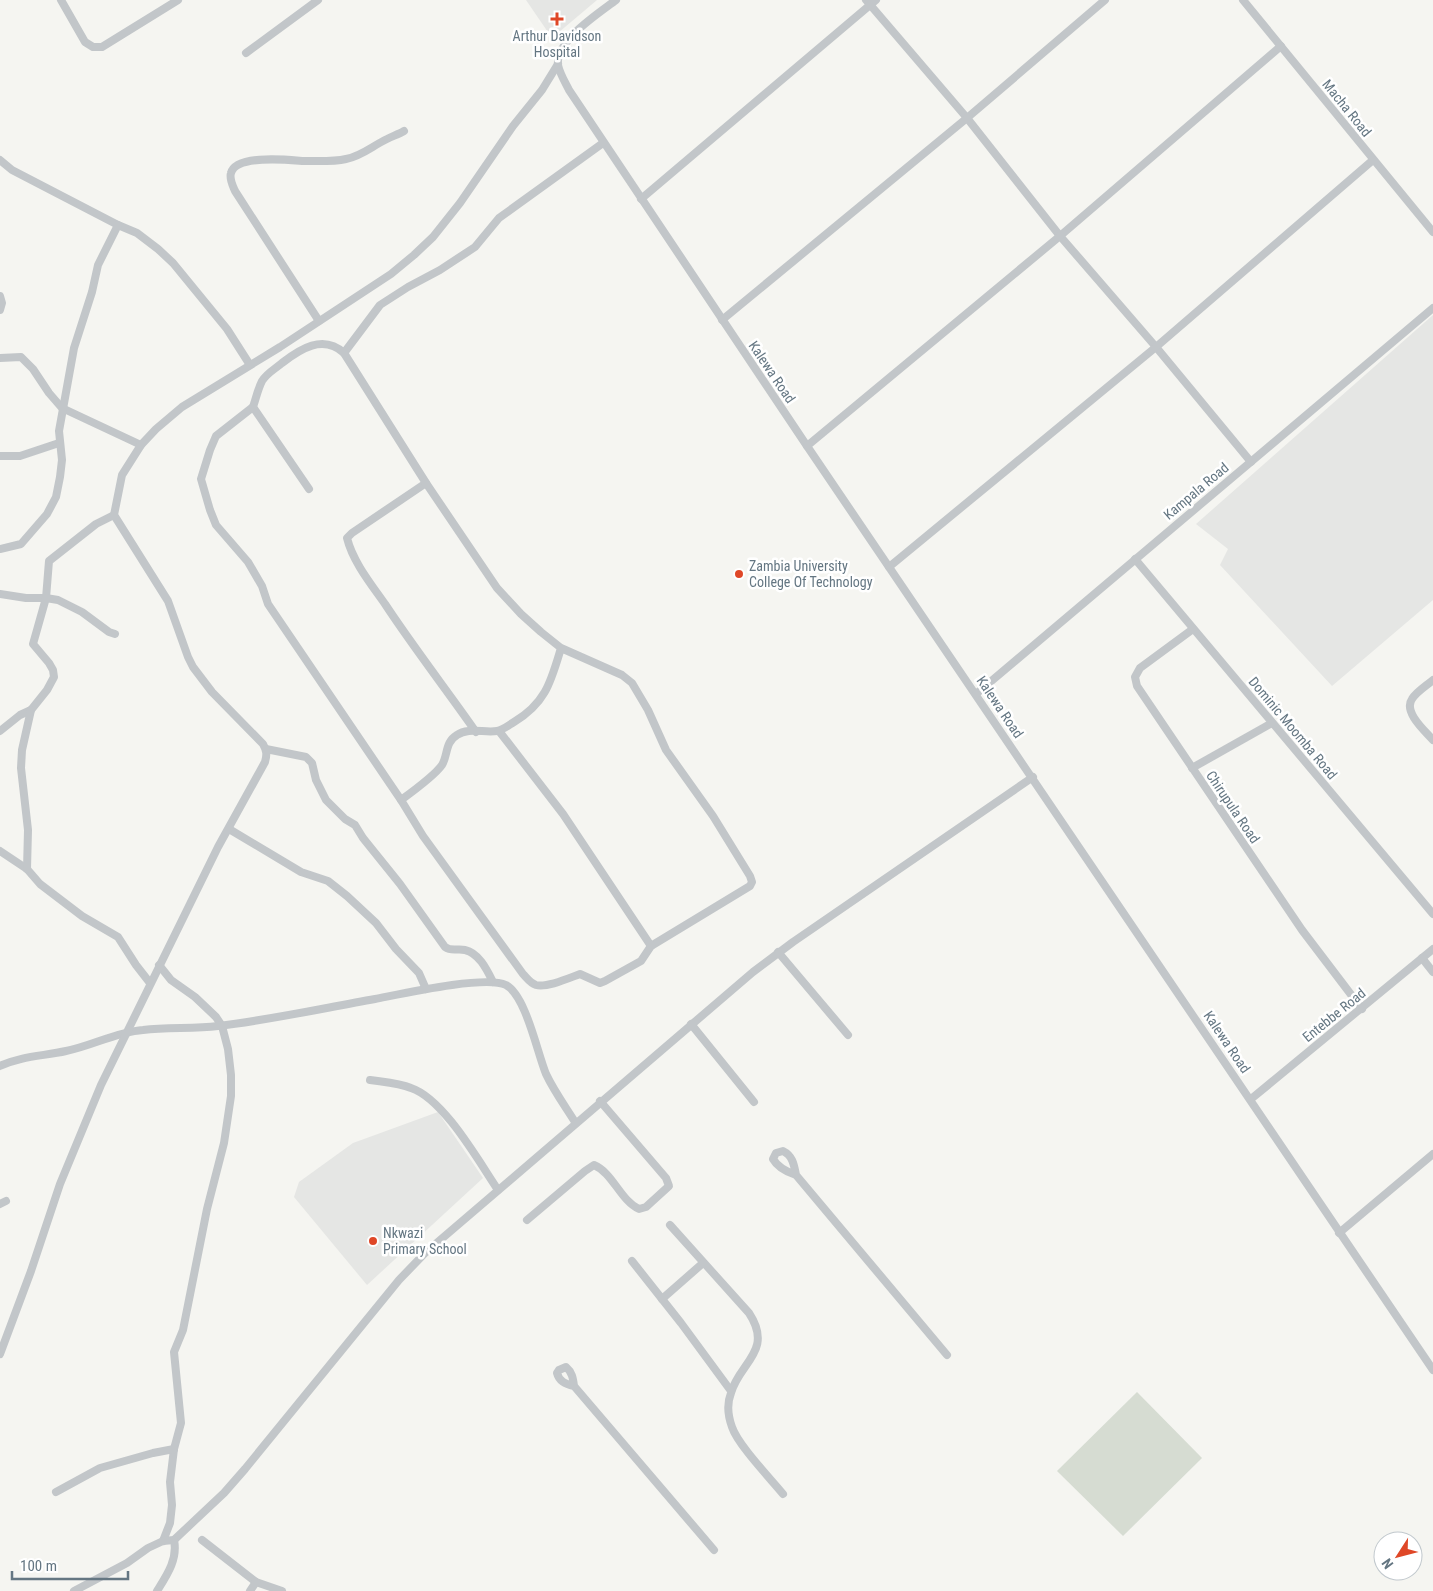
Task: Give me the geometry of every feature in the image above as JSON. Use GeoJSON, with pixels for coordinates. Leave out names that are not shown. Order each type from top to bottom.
{"type":"FeatureCollection","features":[{"type":"Feature","properties":{"kind":"street"},"geometry":{"type":"LineString","coordinates":[[61,0],[86,42],[93,47],[102,47],[178,0]]}},
{"type":"Feature","properties":{"kind":"street"},"geometry":{"type":"LineString","coordinates":[[246,53],[318,0]]}},
{"type":"Feature","properties":{"kind":"street"},"geometry":{"type":"LineString","coordinates":[[493,982],[481,961],[473,954],[466,950],[452,950],[446,947],[355,825],[345,819],[326,800],[316,780],[312,763],[300,755],[266,749],[212,692],[193,667],[188,657],[168,602],[114,514],[122,475],[141,445],[156,429],[182,407],[280,347],[391,274],[433,238],[460,203],[513,126],[542,90],[558,64],[564,44],[616,0]]}},
{"type":"Feature","properties":{"kind":"street"},"geometry":{"type":"LineString","coordinates":[[722,320],[967,118],[1105,0]]}},
{"type":"Feature","properties":{"kind":"street","name":"Macha Road"},"geometry":{"type":"LineString","coordinates":[[1243,0],[1433,232]]}},
{"type":"Feature","properties":{"kind":"street"},"geometry":{"type":"LineString","coordinates":[[641,199],[871,2],[967,118],[1060,236],[1156,347],[1251,462]]}},
{"type":"Feature","properties":{"kind":"street"},"geometry":{"type":"LineString","coordinates":[[807,446],[1060,236],[1281,46]]}},
{"type":"Feature","properties":{"kind":"street","name":"Kalewa Road"},"geometry":{"type":"LineString","coordinates":[[558,64],[569,90],[603,143],[1433,1370]]}},
{"type":"Feature","properties":{"kind":"street"},"geometry":{"type":"LineString","coordinates":[[319,321],[235,192],[231,173],[234,168],[255,160],[335,161],[346,159],[358,156],[386,139],[404,131]]}},
{"type":"Feature","properties":{"kind":"street"},"geometry":{"type":"LineString","coordinates":[[344,353],[380,306],[475,248],[499,218],[603,143]]}},
{"type":"Feature","properties":{"kind":"street"},"geometry":{"type":"LineString","coordinates":[[0,160],[12,170],[137,233],[173,263],[227,329],[250,365]]}},
{"type":"Feature","properties":{"kind":"street"},"geometry":{"type":"LineString","coordinates":[[889,567],[1156,347],[1373,160]]}},
{"type":"Feature","properties":{"kind":"street"},"geometry":{"type":"LineString","coordinates":[[0,549],[21,544],[47,514],[56,498],[62,460],[59,443],[62,408],[69,370],[98,265],[118,225]]}},
{"type":"Feature","properties":{"kind":"street"},"geometry":{"type":"LineString","coordinates":[[0,296],[2,303],[0,310]]}},
{"type":"Feature","properties":{"kind":"street","name":"Kampala Road"},"geometry":{"type":"LineString","coordinates":[[976,694],[1433,308]]}},
{"type":"Feature","properties":{"kind":"street"},"geometry":{"type":"LineString","coordinates":[[328,344],[336,346],[344,353],[426,483],[497,588],[540,632],[561,648],[622,675],[632,683],[648,710],[666,750],[713,816],[750,876],[752,882],[750,886],[651,946],[641,961],[600,983],[580,974],[548,984],[534,984],[519,968],[423,836],[401,800],[278,619],[268,604],[262,586],[252,568],[216,525],[201,479],[216,436],[253,407],[262,381],[294,354],[306,347],[328,344]]}},
{"type":"Feature","properties":{"kind":"street"},"geometry":{"type":"LineString","coordinates":[[0,358],[21,357],[27,361],[62,408],[141,445]]}},
{"type":"Feature","properties":{"kind":"street"},"geometry":{"type":"LineString","coordinates":[[253,407],[309,489]]}},
{"type":"Feature","properties":{"kind":"street"},"geometry":{"type":"LineString","coordinates":[[0,456],[20,456],[59,443]]}},
{"type":"Feature","properties":{"kind":"street"},"geometry":{"type":"LineString","coordinates":[[426,483],[352,532],[346,538],[350,550],[377,593],[476,732]]}},
{"type":"Feature","properties":{"kind":"street"},"geometry":{"type":"LineString","coordinates":[[27,869],[28,830],[21,768],[22,750],[31,710],[47,690],[54,677],[49,663],[33,644],[46,598],[49,560],[96,524],[114,514]]}},
{"type":"Feature","properties":{"kind":"street","name":"Dominic Moomba Road"},"geometry":{"type":"LineString","coordinates":[[1134,559],[1433,914]]}},
{"type":"Feature","properties":{"kind":"street"},"geometry":{"type":"LineString","coordinates":[[0,594],[58,600],[82,612],[109,632],[115,634]]}},
{"type":"Feature","properties":{"kind":"street","name":"Chirupula Road"},"geometry":{"type":"LineString","coordinates":[[1193,629],[1140,668],[1135,677],[1137,686],[1302,930],[1362,1009]]}},
{"type":"Feature","properties":{"kind":"street"},"geometry":{"type":"LineString","coordinates":[[401,800],[442,764],[447,748],[455,736],[464,731],[499,731],[527,714],[540,701],[553,676],[561,648]]}},
{"type":"Feature","properties":{"kind":"street"},"geometry":{"type":"LineString","coordinates":[[1433,680],[1411,700],[1409,706],[1411,712],[1433,740]]}},
{"type":"Feature","properties":{"kind":"street"},"geometry":{"type":"LineString","coordinates":[[0,731],[20,715],[31,710]]}},
{"type":"Feature","properties":{"kind":"street"},"geometry":{"type":"LineString","coordinates":[[1192,768],[1272,723]]}},
{"type":"Feature","properties":{"kind":"street"},"geometry":{"type":"LineString","coordinates":[[499,731],[563,814],[651,946]]}},
{"type":"Feature","properties":{"kind":"street"},"geometry":{"type":"LineString","coordinates":[[0,1354],[67,1168],[101,1085],[116,1057],[150,982],[265,762],[266,749]]}},
{"type":"Feature","properties":{"kind":"street"},"geometry":{"type":"LineString","coordinates":[[74,1591],[127,1563],[148,1548],[163,1541],[174,1540],[224,1493],[399,1280],[425,1252],[575,1122],[778,952],[1033,777]]}},
{"type":"Feature","properties":{"kind":"street"},"geometry":{"type":"LineString","coordinates":[[229,829],[301,872],[328,881],[376,922],[418,973],[426,989]]}},
{"type":"Feature","properties":{"kind":"street"},"geometry":{"type":"LineString","coordinates":[[0,851],[27,869],[40,884],[82,916],[118,937],[136,965],[150,982]]}},
{"type":"Feature","properties":{"kind":"street","name":"Entebbe Road"},"geometry":{"type":"LineString","coordinates":[[1251,1100],[1433,949]]}},
{"type":"Feature","properties":{"kind":"street"},"geometry":{"type":"LineString","coordinates":[[778,952],[848,1035]]}},
{"type":"Feature","properties":{"kind":"street"},"geometry":{"type":"LineString","coordinates":[[1422,958],[1433,972]]}},
{"type":"Feature","properties":{"kind":"street"},"geometry":{"type":"LineString","coordinates":[[159,966],[171,980],[208,1008],[222,1026],[232,1075],[224,1143],[207,1209],[183,1330],[174,1352],[175,1380],[180,1402],[181,1423],[174,1449],[170,1482],[172,1505],[170,1523],[163,1541]]}},
{"type":"Feature","properties":{"kind":"street"},"geometry":{"type":"LineString","coordinates":[[0,1066],[13,1060],[67,1051],[142,1030],[222,1026],[426,989],[493,982],[510,988],[520,999],[551,1085],[575,1122]]}},
{"type":"Feature","properties":{"kind":"street"},"geometry":{"type":"LineString","coordinates":[[691,1024],[754,1102]]}},
{"type":"Feature","properties":{"kind":"street"},"geometry":{"type":"LineString","coordinates":[[370,1080],[412,1088],[430,1098],[455,1128],[498,1190]]}},
{"type":"Feature","properties":{"kind":"street"},"geometry":{"type":"LineString","coordinates":[[527,1220],[585,1171],[594,1166],[602,1171],[632,1205],[638,1209],[646,1206],[668,1186],[666,1178],[600,1101]]}},
{"type":"Feature","properties":{"kind":"street"},"geometry":{"type":"LineString","coordinates":[[1339,1233],[1433,1154]]}},
{"type":"Feature","properties":{"kind":"street"},"geometry":{"type":"LineString","coordinates":[[796,1175],[947,1355]]}},
{"type":"Feature","properties":{"kind":"street"},"geometry":{"type":"LineString","coordinates":[[670,1225],[749,1313],[754,1322],[757,1330],[756,1348],[752,1358],[731,1391],[728,1404],[732,1428],[738,1439],[783,1494]]}},
{"type":"Feature","properties":{"kind":"street"},"geometry":{"type":"LineString","coordinates":[[632,1261],[731,1391]]}},
{"type":"Feature","properties":{"kind":"street"},"geometry":{"type":"LineString","coordinates":[[662,1299],[703,1263]]}},
{"type":"Feature","properties":{"kind":"street"},"geometry":{"type":"LineString","coordinates":[[574,1386],[714,1550]]}},
{"type":"Feature","properties":{"kind":"street"},"geometry":{"type":"LineString","coordinates":[[56,1492],[100,1468],[174,1449]]}},
{"type":"Feature","properties":{"kind":"street"},"geometry":{"type":"LineString","coordinates":[[158,1591],[173,1564],[176,1550],[174,1540]]}},
{"type":"Feature","properties":{"kind":"street"},"geometry":{"type":"LineString","coordinates":[[202,1540],[256,1582],[282,1591]]}},
{"type":"Feature","properties":{"kind":"street"},"geometry":{"type":"LineString","coordinates":[[250,1591],[256,1582]]}},
{"type":"Feature","properties":{"kind":"shaded area","name":"Arthur Davidson Hospital"},"geometry":{"type":"Polygon","coordinates":[[[526,0],[597,0],[552,38],[526,0]]]}},
{"type":"Feature","properties":{"kind":"shaded area"},"geometry":{"type":"Polygon","coordinates":[[[1433,315],[1433,600],[1332,686],[1220,565],[1228,549],[1196,524],[1433,315]]]}},
{"type":"Feature","properties":{"kind":"shaded area","name":"Nkwazi Primary School"},"geometry":{"type":"Polygon","coordinates":[[[438,1112],[483,1178],[367,1285],[294,1197],[299,1182],[353,1143],[438,1112]]]}},
{"type":"Feature","properties":{"kind":"shaded area"},"geometry":{"type":"Polygon","coordinates":[[[1137,1392],[1202,1458],[1123,1536],[1057,1471],[1137,1392]]]}},
{"type":"Feature","properties":{"kind":"place","name":"Arthur Davidson Hospital"},"geometry":{"type":"Point","coordinates":[557,19]}},
{"type":"Feature","properties":{"kind":"place","name":"Zambia University College Of Technology"},"geometry":{"type":"Point","coordinates":[739,574]}},
{"type":"Feature","properties":{"kind":"place","name":"Nkwazi Primary School"},"geometry":{"type":"Point","coordinates":[373,1241]}}]}
